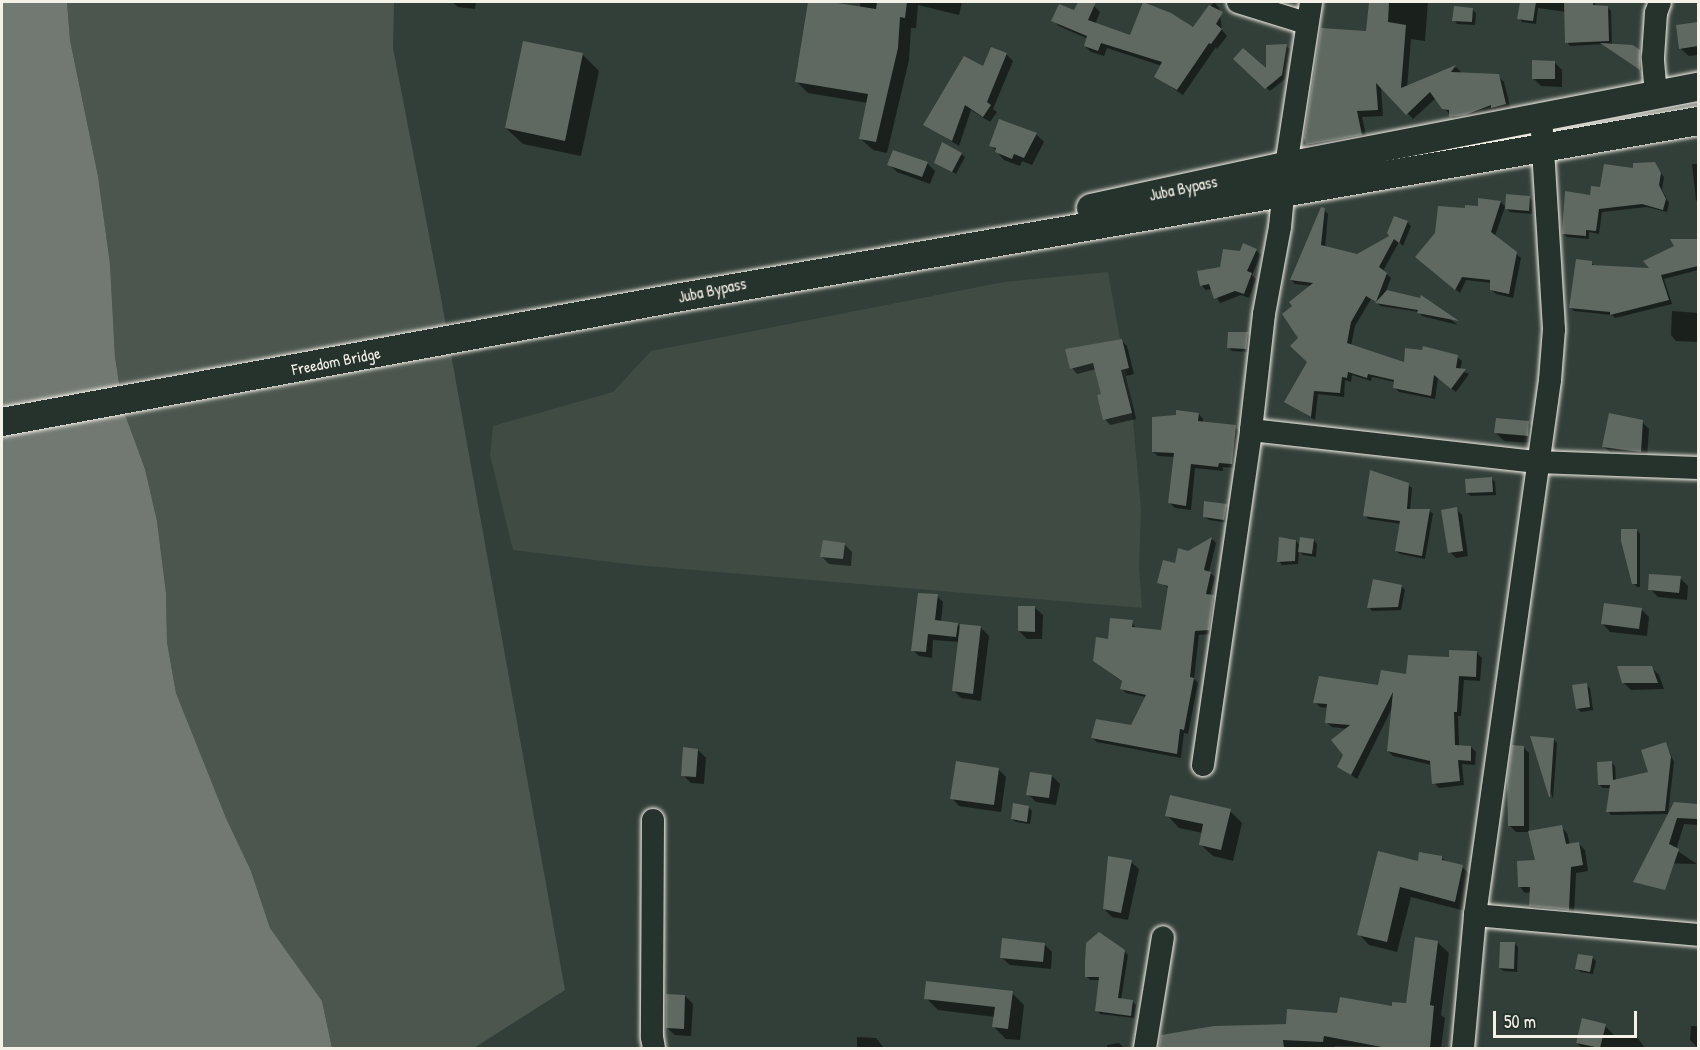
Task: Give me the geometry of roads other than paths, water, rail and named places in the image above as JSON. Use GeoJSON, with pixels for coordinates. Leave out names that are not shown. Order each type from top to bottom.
{"type":"FeatureCollection","features":[{"type":"Feature","properties":{"kind":"main road","name":"Juba Bypass"},"geometry":{"type":"LineString","coordinates":[[670,298],[1285,180],[1541,117],[1698,87]]}},
{"type":"Feature","properties":{"kind":"main road","name":"Juba Bypass"},"geometry":{"type":"LineString","coordinates":[[1285,180],[1543,148],[1698,121]]}},
{"type":"Feature","properties":{"kind":"main road","name":"Freedom Bridge"},"geometry":{"type":"LineString","coordinates":[[2,422],[670,298]]}},
{"type":"Feature","properties":{"kind":"street"},"geometry":{"type":"LineString","coordinates":[[1203,765],[1251,430],[1264,314],[1280,227],[1308,12],[1238,2]]}},
{"type":"Feature","properties":{"kind":"street"},"geometry":{"type":"LineString","coordinates":[[1656,94],[1653,57],[1656,13],[1660,2]]}},
{"type":"Feature","properties":{"kind":"street"},"geometry":{"type":"LineString","coordinates":[[1463,1048],[1475,915],[1537,462],[1544,430],[1554,329],[1541,117]]}},
{"type":"Feature","properties":{"kind":"street"},"geometry":{"type":"LineString","coordinates":[[1251,430],[1537,462],[1698,468]]}},
{"type":"Feature","properties":{"kind":"street"},"geometry":{"type":"LineString","coordinates":[[653,820],[652,1037],[654,1048]]}},
{"type":"Feature","properties":{"kind":"street"},"geometry":{"type":"LineString","coordinates":[[1475,915],[1698,935]]}},
{"type":"Feature","properties":{"kind":"street"},"geometry":{"type":"LineString","coordinates":[[1145,1048],[1163,937]]}}]}
